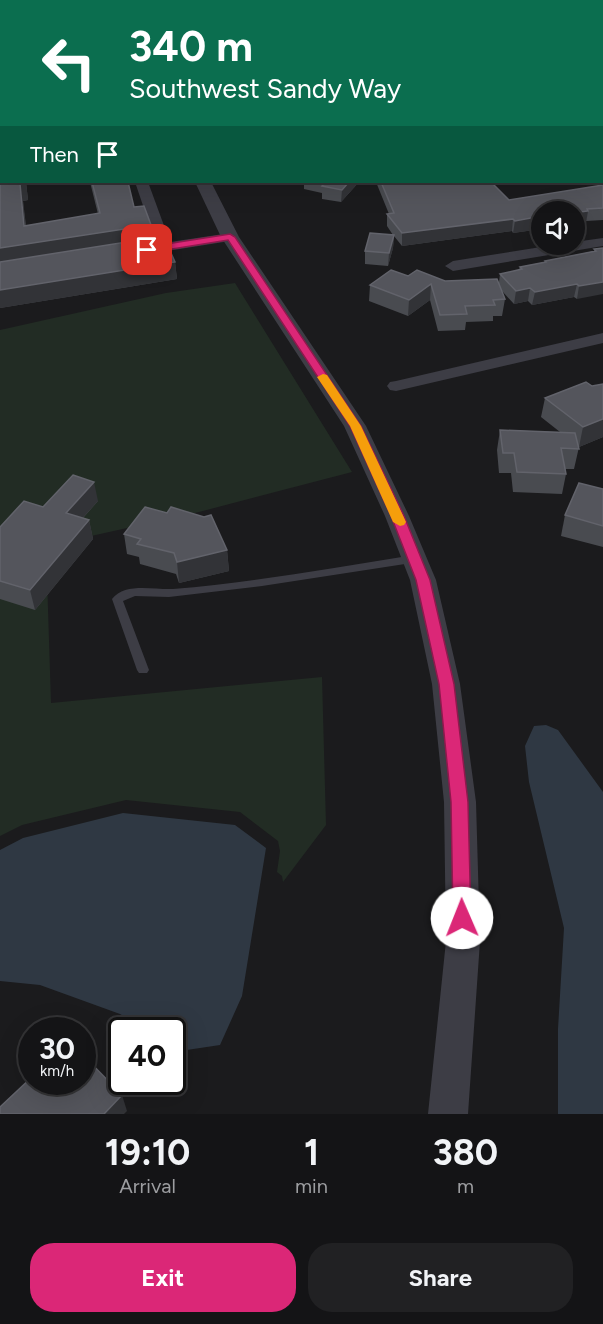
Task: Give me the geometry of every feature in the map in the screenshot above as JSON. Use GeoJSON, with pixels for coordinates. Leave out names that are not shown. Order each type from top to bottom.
{"type":"FeatureCollection","features":[{"type":"Feature","properties":{"kind":"street"},"geometry":{"type":"LineString","coordinates":[[141,183],[164,247]]}},
{"type":"Feature","properties":{"kind":"street"},"geometry":{"type":"LineString","coordinates":[[203,183],[230,237],[356,426],[423,580],[446,684],[460,802],[463,941],[448,1114]]}},
{"type":"Feature","properties":{"kind":"street"},"geometry":{"type":"LineString","coordinates":[[124,254],[230,237]]}},
{"type":"Feature","properties":{"kind":"street"},"geometry":{"type":"LineString","coordinates":[[453,266],[603,242]]}},
{"type":"Feature","properties":{"kind":"street"},"geometry":{"type":"LineString","coordinates":[[396,386],[603,338]]}},
{"type":"Feature","properties":{"kind":"lane"},"geometry":{"type":"LineString","coordinates":[[143,670],[117,599],[126,592],[158,594],[236,588],[414,559]]}},
{"type":"Feature","properties":{"kind":"shaded area"},"geometry":{"type":"Polygon","coordinates":[[[235,283],[352,472],[199,512],[46,546],[51,703],[322,677],[326,825],[283,882],[282,876],[277,872],[280,851],[278,841],[240,812],[126,800],[22,825],[0,836],[0,330],[166,293],[235,283]]]}},
{"type":"Feature","properties":{"kind":"water"},"geometry":{"type":"Polygon","coordinates":[[[546,725],[558,730],[603,792],[603,1114],[558,1114],[558,1029],[564,928],[529,782],[525,746],[534,726],[546,725]]]}},
{"type":"Feature","properties":{"kind":"water"},"geometry":{"type":"Polygon","coordinates":[[[123,813],[235,825],[266,848],[242,996],[220,1045],[186,1050],[186,1017],[125,1017],[40,985],[0,981],[0,850],[23,838],[123,813]]]}},
{"type":"Feature","properties":{"kind":"building"},"geometry":{"type":"Polygon","coordinates":[[[0,183],[25,183],[20,184],[24,226],[100,213],[92,183],[128,183],[134,207],[144,206],[151,225],[0,248],[0,183]]]}},
{"type":"Feature","properties":{"kind":"building"},"geometry":{"type":"Polygon","coordinates":[[[325,183],[348,183],[342,190],[322,186],[325,183]]]}},
{"type":"Feature","properties":{"kind":"building"},"geometry":{"type":"Polygon","coordinates":[[[381,183],[492,183],[509,200],[603,185],[603,208],[587,209],[588,211],[585,211],[585,201],[531,201],[531,218],[515,221],[513,219],[402,233],[387,214],[394,213],[381,183]]]}},
{"type":"Feature","properties":{"kind":"building"},"geometry":{"type":"Polygon","coordinates":[[[370,233],[394,235],[389,253],[365,251],[370,233]]]}},
{"type":"Feature","properties":{"kind":"building"},"geometry":{"type":"Polygon","coordinates":[[[158,237],[161,244],[167,244],[175,262],[0,290],[0,262],[158,237]]]}},
{"type":"Feature","properties":{"kind":"building"},"geometry":{"type":"Polygon","coordinates":[[[603,248],[603,282],[579,286],[577,284],[535,292],[530,288],[516,291],[500,274],[545,261],[585,255],[596,251],[594,249],[603,248]]]}},
{"type":"Feature","properties":{"kind":"building"},"geometry":{"type":"Polygon","coordinates":[[[391,270],[408,276],[417,270],[445,281],[497,279],[505,299],[493,300],[495,305],[465,306],[467,314],[440,315],[431,284],[409,300],[370,285],[391,270]]]}},
{"type":"Feature","properties":{"kind":"building"},"geometry":{"type":"Polygon","coordinates":[[[586,382],[592,386],[603,384],[603,419],[583,427],[545,398],[586,382]]]}},
{"type":"Feature","properties":{"kind":"building"},"geometry":{"type":"Polygon","coordinates":[[[500,430],[575,433],[579,449],[561,448],[566,474],[517,472],[514,453],[503,453],[500,430]]]}},
{"type":"Feature","properties":{"kind":"building"},"geometry":{"type":"Polygon","coordinates":[[[73,475],[94,482],[66,513],[89,520],[30,590],[0,581],[0,527],[24,501],[43,507],[73,475]]]}},
{"type":"Feature","properties":{"kind":"building"},"geometry":{"type":"Polygon","coordinates":[[[579,483],[603,489],[603,526],[565,515],[579,483]]]}},
{"type":"Feature","properties":{"kind":"building"},"geometry":{"type":"Polygon","coordinates":[[[145,507],[167,513],[171,507],[204,517],[211,515],[227,550],[177,562],[174,553],[137,544],[141,539],[124,534],[145,507]]]}},
{"type":"Feature","properties":{"kind":"building"},"geometry":{"type":"Polygon","coordinates":[[[96,1068],[108,1081],[108,1095],[122,1095],[104,1114],[0,1114],[0,1107],[18,1090],[18,1095],[96,1095],[96,1068]]]}},
{"type":"Feature","properties":{"kind":"slow traffic"},"geometry":{"type":"LineString","coordinates":[[323,377],[356,426],[400,522]]}},
{"type":"Feature","properties":{"kind":"route"},"geometry":{"type":"LineString","coordinates":[[147,250],[230,237],[356,426],[423,580],[446,684],[460,802],[462,918]]}}]}
